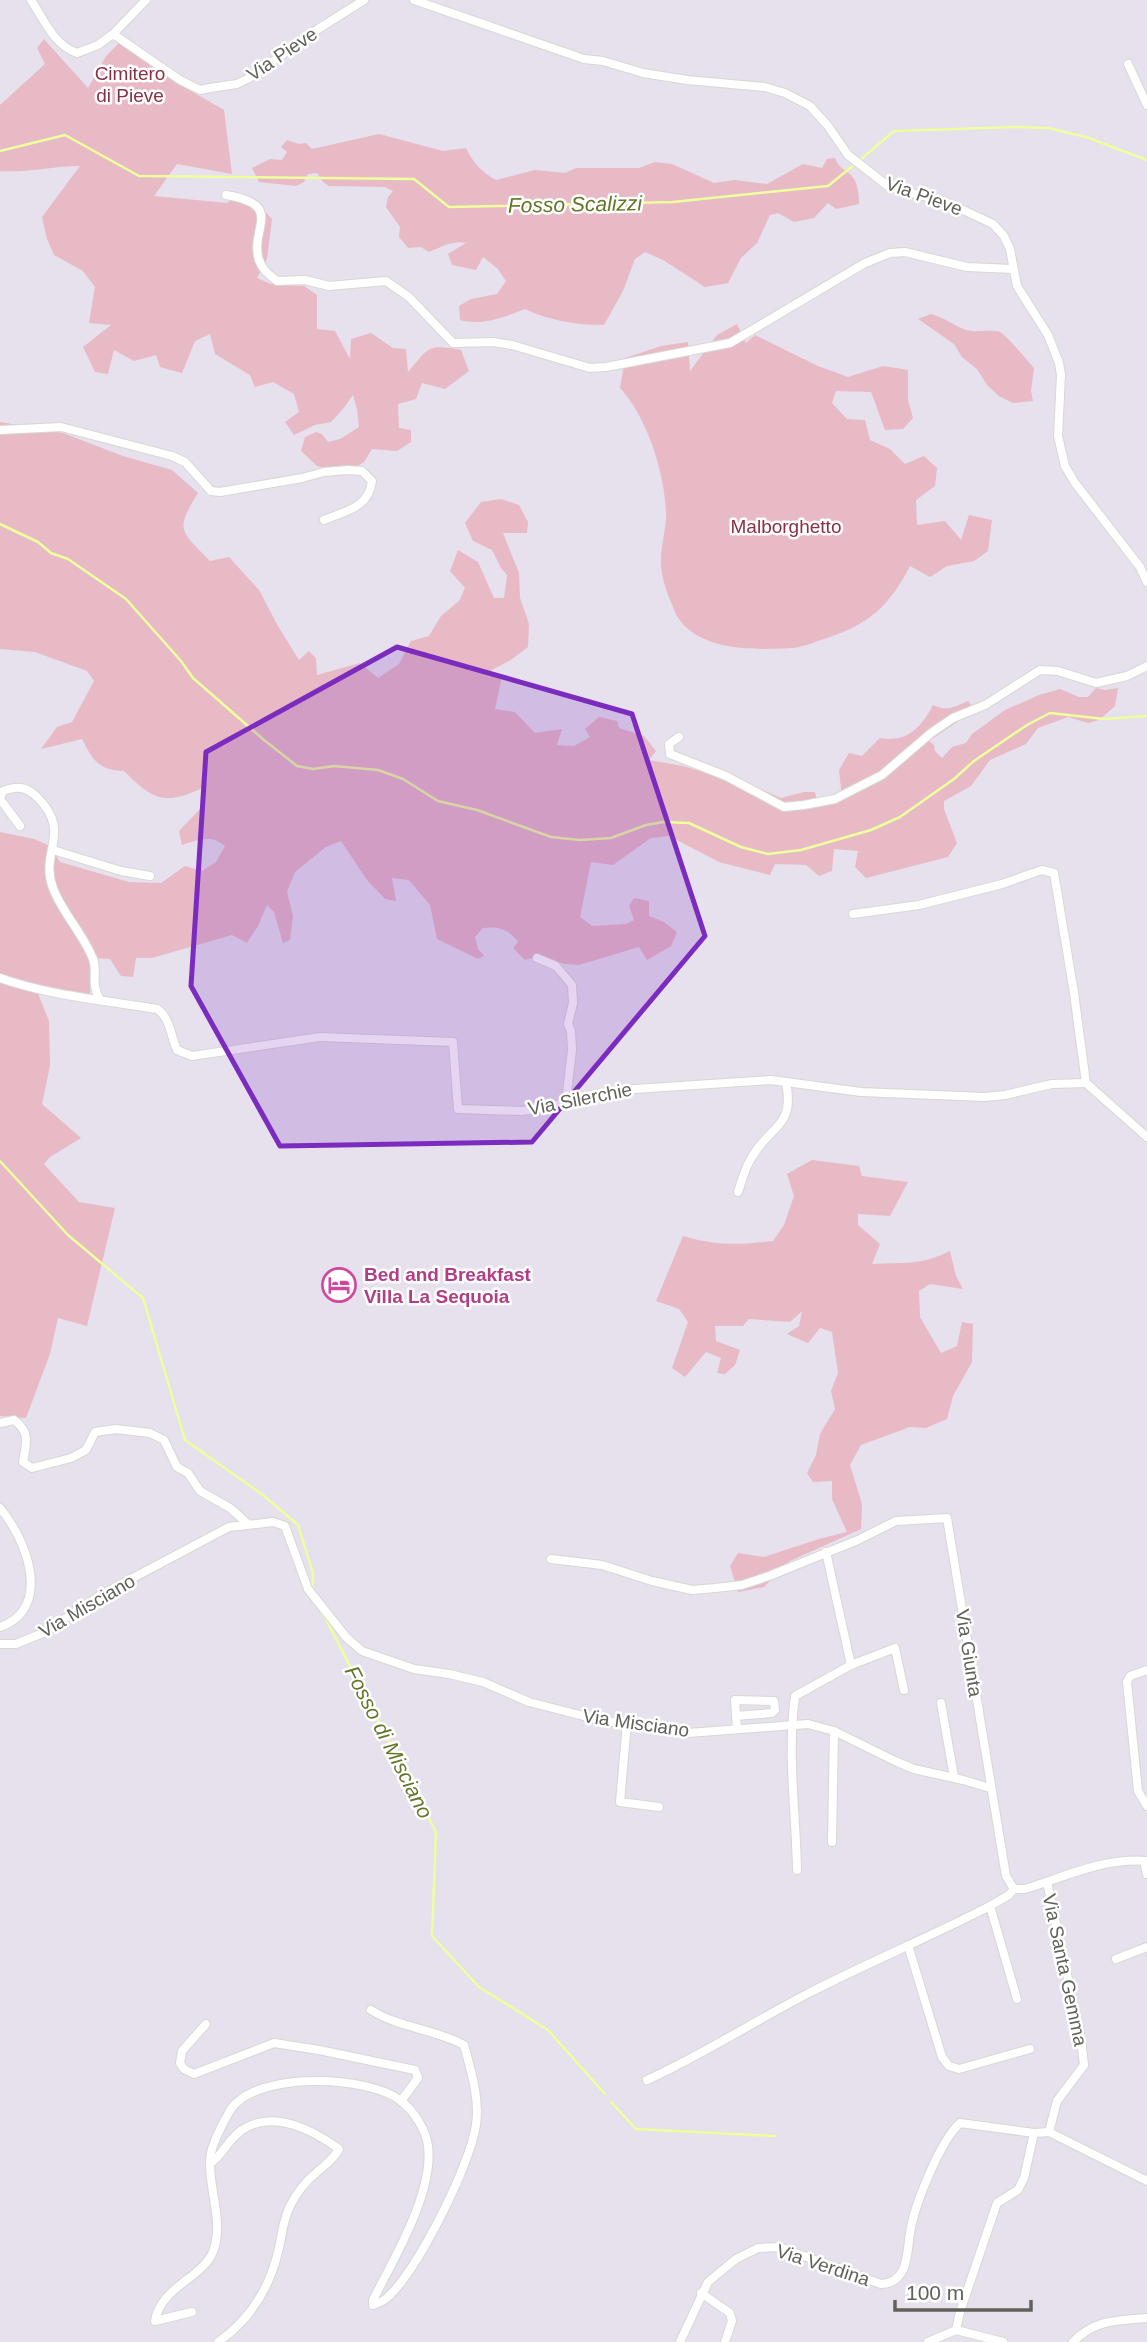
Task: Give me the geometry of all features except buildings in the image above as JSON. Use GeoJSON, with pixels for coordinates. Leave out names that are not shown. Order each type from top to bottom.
{"type":"FeatureCollection","features":[{"type":"Feature","properties":{"kind":"street"},"geometry":{"type":"LineString","coordinates":[[31,0],[50,32],[64,48],[77,53],[113,34],[145,0]]}},
{"type":"Feature","properties":{"kind":"street","name":"Via Pieve"},"geometry":{"type":"LineString","coordinates":[[113,34],[180,80],[200,90],[237,84],[251,77],[364,0]]}},
{"type":"Feature","properties":{"kind":"street","name":"Via Pieve"},"geometry":{"type":"LineString","coordinates":[[414,0],[584,59],[603,61],[643,73],[765,87],[785,93],[810,106],[848,155],[888,187],[946,202],[993,224],[1004,236],[1010,249],[1017,286],[1048,335],[1059,363],[1061,375],[1058,436],[1065,466],[1075,483],[1140,567],[1147,583]]}},
{"type":"Feature","properties":{"kind":"street"},"geometry":{"type":"LineString","coordinates":[[1128,64],[1147,105]]}},
{"type":"Feature","properties":{"kind":"street"},"geometry":{"type":"LineString","coordinates":[[226,195],[254,203],[260,212],[258,259],[266,272],[277,281],[305,280],[329,286],[386,281],[409,298],[453,343],[493,342],[512,345],[590,368],[635,363],[730,343],[865,263],[890,253],[905,252],[967,267],[1013,269]]}},
{"type":"Feature","properties":{"kind":"street"},"geometry":{"type":"LineString","coordinates":[[0,430],[61,427],[172,456],[185,462],[211,491],[219,492],[324,472],[362,471],[372,481],[370,492],[361,505],[324,520]]}},
{"type":"Feature","properties":{"kind":"street"},"geometry":{"type":"LineString","coordinates":[[679,737],[669,744],[670,754],[726,776],[784,807],[804,805],[835,799],[882,775],[953,718],[985,705],[1040,670],[1075,675],[1096,682],[1127,676],[1147,666]]}},
{"type":"Feature","properties":{"kind":"street"},"geometry":{"type":"LineString","coordinates":[[20,826],[0,799],[3,791],[15,787],[28,789],[51,812],[55,824],[49,873],[53,888],[94,961],[93,988],[100,1000]]}},
{"type":"Feature","properties":{"kind":"street"},"geometry":{"type":"LineString","coordinates":[[53,850],[150,876]]}},
{"type":"Feature","properties":{"kind":"street"},"geometry":{"type":"LineString","coordinates":[[853,914],[919,905],[1002,884],[1042,870],[1054,873],[1086,1083],[1147,1138]]}},
{"type":"Feature","properties":{"kind":"street"},"geometry":{"type":"LineString","coordinates":[[537,958],[556,966],[572,985],[573,1003],[568,1024],[572,1050],[566,1101]]}},
{"type":"Feature","properties":{"kind":"street","name":"Via Silerchie"},"geometry":{"type":"LineString","coordinates":[[0,978],[32,989],[156,1009],[162,1013],[177,1050],[192,1056],[320,1037],[453,1042],[458,1109],[522,1111],[553,1107],[566,1101],[640,1087],[771,1080],[861,1091],[985,1097],[1052,1084],[1086,1083]]}},
{"type":"Feature","properties":{"kind":"street"},"geometry":{"type":"LineString","coordinates":[[737,1192],[751,1158],[779,1127],[789,1108],[786,1082]]}},
{"type":"Feature","properties":{"kind":"street"},"geometry":{"type":"LineString","coordinates":[[0,1423],[14,1420],[23,1426],[27,1439],[23,1462],[32,1468],[71,1458],[86,1450],[95,1432],[116,1429],[150,1433],[164,1440],[177,1467],[188,1473],[200,1491],[230,1508],[248,1524]]}},
{"type":"Feature","properties":{"kind":"street","name":"Via Misciano"},"geometry":{"type":"LineString","coordinates":[[0,1508],[12,1522],[27,1556],[30,1591],[26,1609],[14,1622],[0,1627]]}},
{"type":"Feature","properties":{"kind":"street","name":"Via Giunta"},"geometry":{"type":"LineString","coordinates":[[826,1552],[896,1521],[947,1518],[990,1788]]}},
{"type":"Feature","properties":{"kind":"street","name":"Via Misciano"},"geometry":{"type":"LineString","coordinates":[[0,1644],[16,1644],[45,1632],[99,1596],[229,1527],[273,1522],[285,1526],[308,1588],[346,1637],[362,1651],[414,1669],[483,1682],[529,1702],[599,1720],[688,1732],[808,1724],[834,1731],[914,1769],[990,1788]]}},
{"type":"Feature","properties":{"kind":"street"},"geometry":{"type":"LineString","coordinates":[[551,1559],[602,1566],[692,1590],[742,1585],[826,1552],[851,1665]]}},
{"type":"Feature","properties":{"kind":"street"},"geometry":{"type":"LineString","coordinates":[[797,1870],[791,1724],[795,1696],[851,1665],[895,1648],[904,1690]]}},
{"type":"Feature","properties":{"kind":"street"},"geometry":{"type":"LineString","coordinates":[[1147,1670],[1130,1676],[1127,1682],[1138,1791],[1147,1806]]}},
{"type":"Feature","properties":{"kind":"street"},"geometry":{"type":"LineString","coordinates":[[736,1716],[772,1713],[774,1701],[735,1700],[736,1716],[737,1729]]}},
{"type":"Feature","properties":{"kind":"street"},"geometry":{"type":"LineString","coordinates":[[941,1703],[954,1777]]}},
{"type":"Feature","properties":{"kind":"street"},"geometry":{"type":"LineString","coordinates":[[627,1723],[620,1802],[659,1807]]}},
{"type":"Feature","properties":{"kind":"street"},"geometry":{"type":"LineString","coordinates":[[832,1842],[834,1731]]}},
{"type":"Feature","properties":{"kind":"street"},"geometry":{"type":"LineString","coordinates":[[990,1788],[1006,1876],[1014,1889]]}},
{"type":"Feature","properties":{"kind":"street"},"geometry":{"type":"LineString","coordinates":[[647,2080],[730,2038],[803,1996],[990,1906],[1014,1889],[1133,1859],[1146,1861],[1147,1874]]}},
{"type":"Feature","properties":{"kind":"street","name":"Via Santa Gemma"},"geometry":{"type":"LineString","coordinates":[[1046,1882],[1081,2039],[1084,2065],[1057,2101],[1049,2132]]}},
{"type":"Feature","properties":{"kind":"street"},"geometry":{"type":"LineString","coordinates":[[990,1906],[1017,1999]]}},
{"type":"Feature","properties":{"kind":"street"},"geometry":{"type":"LineString","coordinates":[[908,1945],[942,2057],[949,2066],[959,2069],[1030,2049]]}},
{"type":"Feature","properties":{"kind":"street"},"geometry":{"type":"LineString","coordinates":[[1116,1959],[1147,1947]]}},
{"type":"Feature","properties":{"kind":"street"},"geometry":{"type":"LineString","coordinates":[[192,2312],[155,2321],[160,2304],[206,2262],[214,2249],[217,2227],[211,2153],[232,2107],[246,2095],[260,2089],[302,2081],[325,2080],[379,2091],[401,2101],[420,2123],[428,2146],[426,2176],[416,2210],[373,2305],[386,2300],[415,2262],[473,2142],[477,2122],[474,2081],[464,2045],[438,2034],[383,2018],[371,2010]]}},
{"type":"Feature","properties":{"kind":"street"},"geometry":{"type":"LineString","coordinates":[[206,2024],[182,2051],[180,2063],[184,2069],[194,2074],[274,2043],[415,2070],[418,2078],[401,2101]]}},
{"type":"Feature","properties":{"kind":"street"},"geometry":{"type":"LineString","coordinates":[[212,2162],[243,2128],[264,2121],[303,2127],[339,2149],[332,2161],[308,2180],[290,2206],[272,2272],[258,2301],[242,2324],[218,2342]]}},
{"type":"Feature","properties":{"kind":"street","name":"Via Verdina"},"geometry":{"type":"LineString","coordinates":[[680,2342],[708,2282],[736,2259],[758,2248],[779,2247],[863,2279],[888,2284],[898,2278],[903,2270],[918,2203],[944,2146],[960,2123],[1034,2133],[1049,2132]]}},
{"type":"Feature","properties":{"kind":"street"},"geometry":{"type":"LineString","coordinates":[[1049,2132],[1147,2181]]}},
{"type":"Feature","properties":{"kind":"street"},"geometry":{"type":"LineString","coordinates":[[956,2330],[997,2203],[1018,2190],[1034,2133]]}},
{"type":"Feature","properties":{"kind":"street"},"geometry":{"type":"LineString","coordinates":[[701,2293],[730,2313],[732,2321],[725,2342]]}},
{"type":"Feature","properties":{"kind":"street"},"geometry":{"type":"LineString","coordinates":[[1073,2342],[1090,2327],[1108,2322],[1147,2318]]}},
{"type":"Feature","properties":{"kind":"street"},"geometry":{"type":"LineString","coordinates":[[928,2342],[956,2330],[1003,2342]]}},
{"type":"Feature","properties":{"kind":"highlighted area"},"geometry":{"type":"Polygon","coordinates":[[[397,647],[632,714],[705,936],[532,1142],[280,1146],[191,986],[206,752],[397,647]]]}},
{"type":"Feature","properties":{"kind":"green space","name":"Cimitero di Pieve"},"geometry":{"type":"Polygon","coordinates":[[[44,39],[88,88],[106,56],[120,42],[179,84],[224,110],[232,174],[177,164],[154,196],[227,203],[238,195],[258,204],[272,219],[267,259],[257,278],[271,284],[304,286],[317,295],[317,329],[335,331],[350,359],[351,339],[371,333],[393,348],[406,349],[408,372],[430,349],[441,347],[461,350],[469,371],[445,389],[422,383],[416,399],[398,404],[399,428],[411,430],[411,442],[397,451],[372,449],[364,462],[344,474],[317,466],[301,451],[305,437],[316,432],[322,434],[328,442],[340,439],[359,427],[353,395],[331,422],[315,425],[294,435],[285,422],[299,412],[294,394],[273,382],[255,387],[250,375],[215,354],[210,334],[195,341],[182,373],[160,367],[156,355],[134,361],[114,350],[108,374],[95,372],[83,347],[111,325],[89,323],[95,287],[83,271],[54,255],[42,217],[80,166],[0,171],[0,105],[45,64],[37,48],[44,39]]]}},
{"type":"Feature","properties":{"kind":"green space"},"geometry":{"type":"Polygon","coordinates":[[[379,134],[443,151],[466,148],[478,167],[496,180],[535,170],[565,173],[576,168],[639,168],[655,162],[672,164],[714,183],[735,180],[767,184],[803,164],[822,168],[827,159],[835,158],[855,181],[859,204],[836,209],[828,203],[814,218],[794,222],[778,213],[770,215],[757,243],[741,258],[728,283],[705,287],[663,260],[645,252],[635,259],[623,291],[604,325],[563,322],[525,309],[493,320],[469,322],[460,320],[459,306],[471,299],[497,294],[506,281],[498,269],[483,257],[476,270],[452,265],[448,254],[466,243],[452,243],[429,252],[421,247],[408,248],[399,237],[400,227],[386,207],[388,197],[393,191],[385,187],[329,186],[317,173],[308,174],[304,182],[296,186],[259,182],[252,168],[270,159],[282,160],[287,152],[281,147],[287,140],[306,143],[312,149],[379,134]]]}},
{"type":"Feature","properties":{"kind":"green space"},"geometry":{"type":"Polygon","coordinates":[[[931,314],[966,330],[996,331],[1003,334],[1034,368],[1031,391],[1033,401],[1013,403],[999,396],[987,385],[977,369],[962,357],[954,344],[918,319],[931,314]]]}},
{"type":"Feature","properties":{"kind":"green space","name":"Malborghetto"},"geometry":{"type":"Polygon","coordinates":[[[737,324],[746,343],[755,335],[818,366],[848,377],[883,366],[908,370],[908,400],[913,418],[903,429],[885,430],[871,392],[836,391],[832,403],[847,419],[865,420],[870,440],[890,449],[905,464],[924,456],[937,468],[935,486],[916,500],[917,525],[945,521],[961,540],[969,515],[992,520],[988,551],[974,561],[947,566],[930,577],[910,566],[894,593],[876,613],[839,634],[801,647],[732,647],[702,638],[689,630],[675,612],[662,573],[666,511],[658,462],[646,429],[620,388],[625,358],[661,346],[688,342],[690,371],[717,335],[737,324]]]}},
{"type":"Feature","properties":{"kind":"green space"},"geometry":{"type":"Polygon","coordinates":[[[0,422],[63,433],[123,456],[172,470],[198,493],[186,515],[184,530],[187,536],[210,561],[229,557],[259,590],[299,660],[309,651],[316,658],[317,675],[360,663],[378,678],[399,664],[411,641],[429,636],[441,616],[459,601],[465,588],[450,571],[458,550],[478,562],[494,598],[504,598],[507,575],[492,550],[473,541],[465,523],[481,502],[501,499],[519,505],[528,522],[527,533],[503,533],[519,573],[520,598],[529,624],[528,647],[490,671],[502,676],[495,709],[515,712],[535,733],[562,729],[557,745],[574,746],[590,737],[585,729],[599,717],[617,721],[619,728],[644,736],[656,751],[649,760],[683,766],[758,788],[781,798],[815,792],[818,806],[842,798],[839,770],[849,753],[862,756],[880,738],[898,738],[912,732],[933,705],[947,708],[968,701],[975,710],[929,741],[942,758],[952,747],[966,743],[972,734],[1005,710],[1039,695],[1060,689],[1079,697],[1088,697],[1096,688],[1118,688],[1115,706],[1099,720],[1088,723],[1068,717],[1038,728],[1026,744],[990,760],[971,786],[944,801],[944,809],[957,843],[948,857],[866,878],[855,867],[858,851],[834,849],[832,871],[819,876],[806,865],[775,864],[770,875],[719,862],[669,836],[651,838],[613,865],[591,862],[580,917],[592,926],[626,924],[634,920],[629,906],[634,898],[649,901],[649,916],[664,922],[677,932],[671,946],[647,960],[639,947],[579,965],[564,964],[541,955],[525,960],[513,948],[518,942],[515,938],[503,929],[494,928],[483,928],[475,937],[478,949],[484,956],[478,959],[437,939],[430,905],[409,880],[392,878],[396,901],[385,899],[367,880],[341,841],[326,847],[295,872],[287,892],[293,916],[290,940],[283,943],[274,912],[267,905],[247,943],[232,935],[152,958],[136,958],[133,977],[121,976],[110,959],[91,958],[90,994],[37,991],[49,1021],[50,1066],[42,1104],[81,1138],[50,1157],[44,1164],[79,1202],[115,1208],[87,1326],[58,1318],[50,1354],[26,1418],[0,1416],[0,832],[34,839],[50,846],[60,862],[129,882],[161,883],[185,866],[202,871],[216,862],[225,846],[209,839],[182,845],[179,831],[201,808],[205,787],[180,796],[161,797],[144,789],[124,771],[108,769],[98,763],[82,739],[41,749],[57,727],[72,722],[94,681],[87,671],[35,652],[0,649],[0,422]]]}},
{"type":"Feature","properties":{"kind":"green space"},"geometry":{"type":"Polygon","coordinates":[[[812,1160],[859,1166],[862,1176],[908,1182],[890,1216],[858,1214],[858,1225],[880,1244],[872,1264],[921,1261],[950,1251],[956,1276],[963,1289],[930,1284],[919,1291],[920,1317],[941,1353],[957,1346],[962,1322],[973,1324],[972,1362],[953,1396],[947,1419],[926,1428],[910,1427],[861,1445],[850,1465],[862,1504],[861,1529],[790,1561],[764,1587],[738,1592],[730,1566],[738,1553],[764,1557],[847,1532],[832,1499],[832,1481],[813,1482],[807,1473],[816,1455],[820,1434],[835,1409],[831,1391],[838,1373],[832,1332],[820,1328],[808,1343],[787,1334],[799,1326],[802,1311],[790,1322],[749,1319],[743,1326],[715,1326],[716,1341],[740,1350],[735,1365],[725,1374],[717,1373],[721,1358],[706,1352],[685,1377],[672,1368],[688,1322],[679,1309],[656,1301],[683,1236],[728,1244],[773,1241],[784,1225],[794,1196],[787,1174],[812,1160]]]}},
{"type":"Feature","properties":{"kind":"waterway","name":"Fosso Scalizzi"},"geometry":{"type":"LineString","coordinates":[[860,160],[894,131],[1016,127],[1048,128],[1086,137],[1147,160]]}},
{"type":"Feature","properties":{"kind":"waterway","name":"Fosso Scalizzi"},"geometry":{"type":"LineString","coordinates":[[0,151],[65,135],[139,176],[414,179],[449,207],[673,202],[828,186],[855,164]]}},
{"type":"Feature","properties":{"kind":"waterway"},"geometry":{"type":"LineString","coordinates":[[0,524],[38,542],[51,553],[68,559],[126,599],[193,678],[297,766],[313,769],[334,766],[378,770],[403,779],[438,801],[477,810],[551,837],[580,840],[611,838],[646,825],[663,822],[689,823],[741,847],[768,854],[801,850],[871,830],[900,817],[954,779],[974,761],[1027,725],[1050,713],[1104,719],[1147,716]]}},
{"type":"Feature","properties":{"kind":"waterway","name":"Fosso di Misciano"},"geometry":{"type":"LineString","coordinates":[[0,1161],[68,1235],[143,1298],[185,1440],[263,1495],[298,1525],[313,1573],[312,1591]]}},
{"type":"Feature","properties":{"kind":"waterway","name":"Fosso di Misciano"},"geometry":{"type":"LineString","coordinates":[[322,1612],[436,1832],[432,1936],[479,1987],[548,2030],[605,2094]]}},
{"type":"Feature","properties":{"kind":"waterway","name":"Fosso di Misciano"},"geometry":{"type":"LineString","coordinates":[[611,2102],[636,2129],[775,2136]]}},
{"type":"Feature","properties":{"kind":"place","name":"Bed and Breakfast Villa La Sequoia"},"geometry":{"type":"Point","coordinates":[339,1285]}}]}
